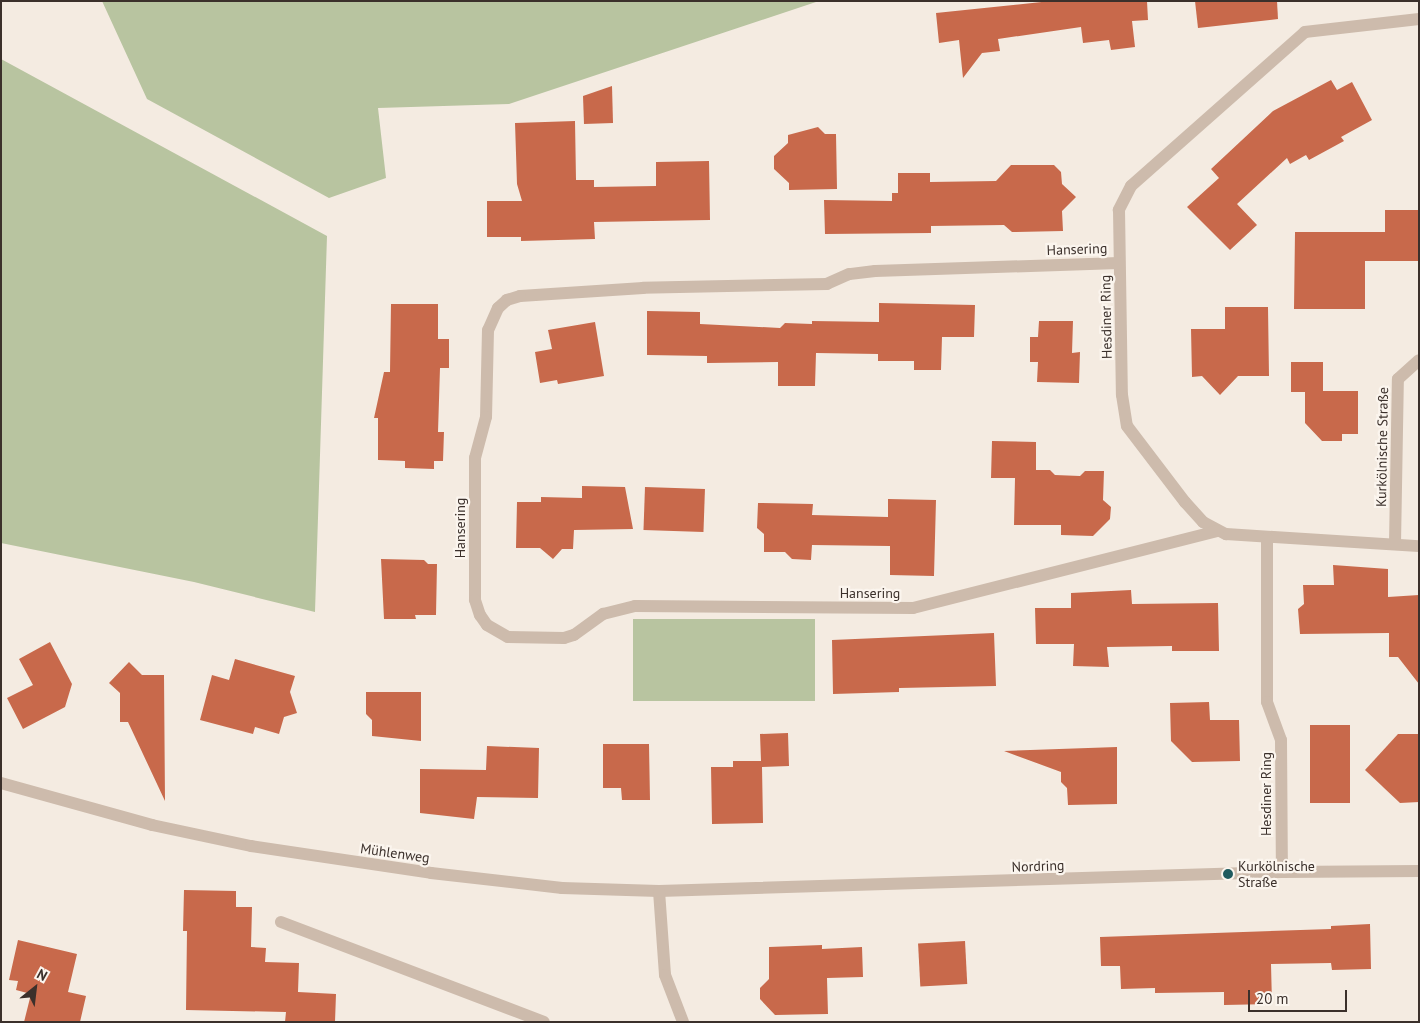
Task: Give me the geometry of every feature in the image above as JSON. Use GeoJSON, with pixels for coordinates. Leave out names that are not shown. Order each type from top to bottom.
{"type":"FeatureCollection","features":[{"type":"Feature","properties":{"kind":"street","name":"Hesdiner Ring"},"geometry":{"type":"LineString","coordinates":[[1217,531],[1185,502],[1127,426],[1122,395],[1119,210],[1131,186],[1293,40],[1314,29],[1419,19]]}},
{"type":"Feature","properties":{"kind":"street","name":"Hansering"},"geometry":{"type":"LineString","coordinates":[[1120,263],[876,271],[860,272],[815,285],[642,288],[520,296],[507,300],[498,308],[488,330],[486,416],[475,458],[475,600],[480,615],[487,625],[508,637],[564,638],[574,635],[603,614],[635,606],[913,608],[1217,531]]}},
{"type":"Feature","properties":{"kind":"street","name":"Kurkölnische Straße"},"geometry":{"type":"LineString","coordinates":[[1396,544],[1398,380],[1419,360]]}},
{"type":"Feature","properties":{"kind":"street"},"geometry":{"type":"LineString","coordinates":[[1217,531],[1268,538],[1419,546]]}},
{"type":"Feature","properties":{"kind":"street","name":"Hesdiner Ring"},"geometry":{"type":"LineString","coordinates":[[1268,538],[1267,702],[1280,740],[1282,872]]}},
{"type":"Feature","properties":{"kind":"street","name":"Mühlenweg"},"geometry":{"type":"LineString","coordinates":[[1,782],[152,825],[318,857],[562,888],[659,891]]}},
{"type":"Feature","properties":{"kind":"street","name":"Nordring"},"geometry":{"type":"LineString","coordinates":[[659,891],[1282,872],[1419,871]]}},
{"type":"Feature","properties":{"kind":"street"},"geometry":{"type":"LineString","coordinates":[[659,891],[665,974],[683,1022]]}},
{"type":"Feature","properties":{"kind":"street"},"geometry":{"type":"LineString","coordinates":[[281,922],[544,1022]]}},
{"type":"Feature","properties":{"kind":"green space"},"geometry":{"type":"Polygon","coordinates":[[[102,1],[819,1],[509,104],[378,108],[386,178],[329,198],[147,99],[102,1]]]}},
{"type":"Feature","properties":{"kind":"green space"},"geometry":{"type":"Polygon","coordinates":[[[1,59],[327,236],[315,612],[194,582],[1,543],[1,59]]]}},
{"type":"Feature","properties":{"kind":"green space"},"geometry":{"type":"Polygon","coordinates":[[[633,619],[815,619],[815,701],[633,701],[633,619]]]}},
{"type":"Feature","properties":{"kind":"building"},"geometry":{"type":"Polygon","coordinates":[[[1051,1],[1147,1],[1148,20],[1132,21],[1135,47],[1111,50],[1109,40],[1083,43],[1081,27],[998,39],[1000,51],[982,53],[963,78],[959,40],[939,43],[936,13],[1051,1]]]}},
{"type":"Feature","properties":{"kind":"building"},"geometry":{"type":"Polygon","coordinates":[[[1195,1],[1277,1],[1278,19],[1198,28],[1195,1]]]}},
{"type":"Feature","properties":{"kind":"building"},"geometry":{"type":"Polygon","coordinates":[[[1331,80],[1337,90],[1352,82],[1372,120],[1341,137],[1344,141],[1309,160],[1306,155],[1290,164],[1287,158],[1237,204],[1257,225],[1230,250],[1187,207],[1219,178],[1211,169],[1273,111],[1331,80]]]}},
{"type":"Feature","properties":{"kind":"building"},"geometry":{"type":"Polygon","coordinates":[[[612,86],[613,123],[584,124],[583,96],[612,86]]]}},
{"type":"Feature","properties":{"kind":"building"},"geometry":{"type":"Polygon","coordinates":[[[575,121],[576,180],[594,180],[594,187],[656,186],[656,162],[709,161],[710,220],[594,222],[595,239],[521,241],[521,237],[487,237],[487,201],[522,201],[517,184],[515,123],[575,121]]]}},
{"type":"Feature","properties":{"kind":"building"},"geometry":{"type":"Polygon","coordinates":[[[818,127],[825,134],[836,134],[837,189],[789,190],[789,183],[774,169],[774,156],[788,143],[788,135],[818,127]]]}},
{"type":"Feature","properties":{"kind":"building"},"geometry":{"type":"Polygon","coordinates":[[[1011,165],[1054,165],[1061,172],[1062,184],[1076,197],[1062,211],[1063,231],[1012,232],[1004,225],[931,226],[931,233],[825,234],[824,200],[892,201],[892,193],[898,193],[898,173],[930,173],[930,182],[996,181],[1011,165]]]}},
{"type":"Feature","properties":{"kind":"building"},"geometry":{"type":"Polygon","coordinates":[[[1385,210],[1419,210],[1419,261],[1365,261],[1365,309],[1294,309],[1295,232],[1385,232],[1385,210]]]}},
{"type":"Feature","properties":{"kind":"building"},"geometry":{"type":"Polygon","coordinates":[[[879,303],[975,305],[974,337],[942,337],[941,370],[914,370],[914,361],[878,361],[878,354],[816,353],[815,386],[778,386],[778,362],[707,363],[707,356],[647,355],[647,311],[700,312],[700,324],[780,328],[785,323],[812,324],[812,321],[879,322],[879,303]]]}},
{"type":"Feature","properties":{"kind":"building"},"geometry":{"type":"Polygon","coordinates":[[[391,304],[438,304],[438,339],[449,339],[449,368],[440,368],[438,432],[444,432],[443,461],[434,461],[434,469],[405,468],[405,461],[378,460],[378,418],[374,418],[384,372],[390,372],[391,304]]]}},
{"type":"Feature","properties":{"kind":"building"},"geometry":{"type":"Polygon","coordinates":[[[1225,307],[1268,307],[1269,376],[1238,376],[1220,395],[1202,376],[1192,377],[1191,329],[1225,329],[1225,307]]]}},
{"type":"Feature","properties":{"kind":"building"},"geometry":{"type":"Polygon","coordinates":[[[1039,321],[1073,321],[1072,353],[1080,352],[1079,383],[1037,382],[1038,362],[1030,362],[1030,337],[1038,337],[1039,321]]]}},
{"type":"Feature","properties":{"kind":"building"},"geometry":{"type":"Polygon","coordinates":[[[595,322],[604,376],[558,384],[557,380],[540,383],[535,352],[552,349],[548,330],[595,322]]]}},
{"type":"Feature","properties":{"kind":"building"},"geometry":{"type":"Polygon","coordinates":[[[1291,362],[1323,362],[1323,391],[1358,391],[1358,434],[1342,434],[1342,441],[1322,441],[1305,423],[1305,392],[1291,392],[1291,362]]]}},
{"type":"Feature","properties":{"kind":"building"},"geometry":{"type":"Polygon","coordinates":[[[992,441],[1036,442],[1036,470],[1050,470],[1055,475],[1080,476],[1085,471],[1104,471],[1103,500],[1111,507],[1110,519],[1093,536],[1061,535],[1061,525],[1014,525],[1015,478],[991,478],[992,441]]]}},
{"type":"Feature","properties":{"kind":"building"},"geometry":{"type":"Polygon","coordinates":[[[582,486],[625,487],[633,529],[574,530],[573,549],[562,549],[553,559],[540,548],[516,548],[517,502],[541,502],[541,497],[582,498],[582,486]]]}},
{"type":"Feature","properties":{"kind":"building"},"geometry":{"type":"Polygon","coordinates":[[[645,487],[705,489],[703,532],[643,530],[645,487]]]}},
{"type":"Feature","properties":{"kind":"building"},"geometry":{"type":"Polygon","coordinates":[[[888,499],[936,500],[934,576],[890,575],[890,546],[812,545],[811,560],[792,559],[785,552],[764,552],[764,534],[757,528],[758,503],[813,504],[812,515],[888,517],[888,499]]]}},
{"type":"Feature","properties":{"kind":"building"},"geometry":{"type":"Polygon","coordinates":[[[381,559],[424,560],[428,564],[437,564],[436,615],[415,615],[416,619],[384,619],[381,559]]]}},
{"type":"Feature","properties":{"kind":"building"},"geometry":{"type":"Polygon","coordinates":[[[1333,565],[1388,569],[1388,597],[1419,595],[1419,684],[1398,657],[1389,657],[1389,633],[1300,634],[1298,609],[1304,604],[1303,585],[1334,585],[1333,565]]]}},
{"type":"Feature","properties":{"kind":"building"},"geometry":{"type":"Polygon","coordinates":[[[1131,590],[1132,604],[1218,603],[1219,651],[1172,651],[1172,646],[1107,647],[1109,667],[1073,666],[1074,644],[1036,644],[1035,608],[1071,608],[1071,593],[1131,590]]]}},
{"type":"Feature","properties":{"kind":"building"},"geometry":{"type":"Polygon","coordinates":[[[994,633],[996,686],[899,688],[899,692],[833,694],[832,640],[994,633]]]}},
{"type":"Feature","properties":{"kind":"building"},"geometry":{"type":"Polygon","coordinates":[[[50,642],[72,684],[65,707],[23,729],[7,698],[33,685],[19,659],[50,642]]]}},
{"type":"Feature","properties":{"kind":"building"},"geometry":{"type":"Polygon","coordinates":[[[235,659],[295,676],[290,692],[297,713],[284,717],[279,734],[255,727],[253,734],[200,720],[212,675],[229,680],[235,659]]]}},
{"type":"Feature","properties":{"kind":"building"},"geometry":{"type":"Polygon","coordinates":[[[129,662],[142,675],[164,675],[165,801],[128,722],[120,722],[120,693],[109,683],[129,662]]]}},
{"type":"Feature","properties":{"kind":"building"},"geometry":{"type":"Polygon","coordinates":[[[366,692],[421,692],[421,741],[372,736],[372,720],[366,714],[366,692]]]}},
{"type":"Feature","properties":{"kind":"building"},"geometry":{"type":"Polygon","coordinates":[[[1209,702],[1210,720],[1239,720],[1240,761],[1192,762],[1171,741],[1170,703],[1209,702]]]}},
{"type":"Feature","properties":{"kind":"building"},"geometry":{"type":"Polygon","coordinates":[[[1310,725],[1350,725],[1350,803],[1310,803],[1310,725]]]}},
{"type":"Feature","properties":{"kind":"building"},"geometry":{"type":"Polygon","coordinates":[[[788,733],[789,766],[762,767],[763,823],[712,824],[711,767],[733,767],[733,761],[761,761],[760,734],[788,733]]]}},
{"type":"Feature","properties":{"kind":"building"},"geometry":{"type":"Polygon","coordinates":[[[1398,734],[1419,734],[1419,802],[1400,803],[1365,770],[1398,734]]]}},
{"type":"Feature","properties":{"kind":"building"},"geometry":{"type":"Polygon","coordinates":[[[603,744],[649,744],[650,800],[622,800],[621,788],[603,788],[603,744]]]}},
{"type":"Feature","properties":{"kind":"building"},"geometry":{"type":"Polygon","coordinates":[[[487,746],[539,748],[538,798],[477,797],[474,819],[420,813],[420,769],[486,770],[487,746]]]}},
{"type":"Feature","properties":{"kind":"building"},"geometry":{"type":"Polygon","coordinates":[[[1117,747],[1117,804],[1068,805],[1067,788],[1061,782],[1061,772],[1004,751],[1117,747]]]}},
{"type":"Feature","properties":{"kind":"building"},"geometry":{"type":"Polygon","coordinates":[[[184,890],[236,891],[236,907],[252,907],[251,947],[266,948],[265,962],[299,963],[298,992],[336,994],[335,1022],[285,1022],[286,1012],[186,1010],[187,931],[183,931],[184,890]]]}},
{"type":"Feature","properties":{"kind":"building"},"geometry":{"type":"Polygon","coordinates":[[[1370,924],[1371,969],[1332,970],[1331,963],[1271,964],[1272,1004],[1224,1005],[1224,992],[1155,993],[1155,988],[1121,989],[1120,966],[1101,966],[1100,937],[1331,929],[1331,926],[1370,924]]]}},
{"type":"Feature","properties":{"kind":"building"},"geometry":{"type":"Polygon","coordinates":[[[18,940],[77,954],[68,992],[86,996],[80,1022],[24,1022],[31,994],[16,990],[18,981],[9,980],[18,940]]]}},
{"type":"Feature","properties":{"kind":"building"},"geometry":{"type":"Polygon","coordinates":[[[965,941],[967,984],[920,986],[918,943],[965,941]]]}},
{"type":"Feature","properties":{"kind":"building"},"geometry":{"type":"Polygon","coordinates":[[[822,945],[822,949],[862,947],[863,977],[827,978],[828,1014],[775,1015],[760,999],[760,988],[769,979],[769,947],[822,945]]]}},
{"type":"Feature","properties":{"kind":"place","name":"Kurkölnische Straße"},"geometry":{"type":"Point","coordinates":[1228,874]}}]}
